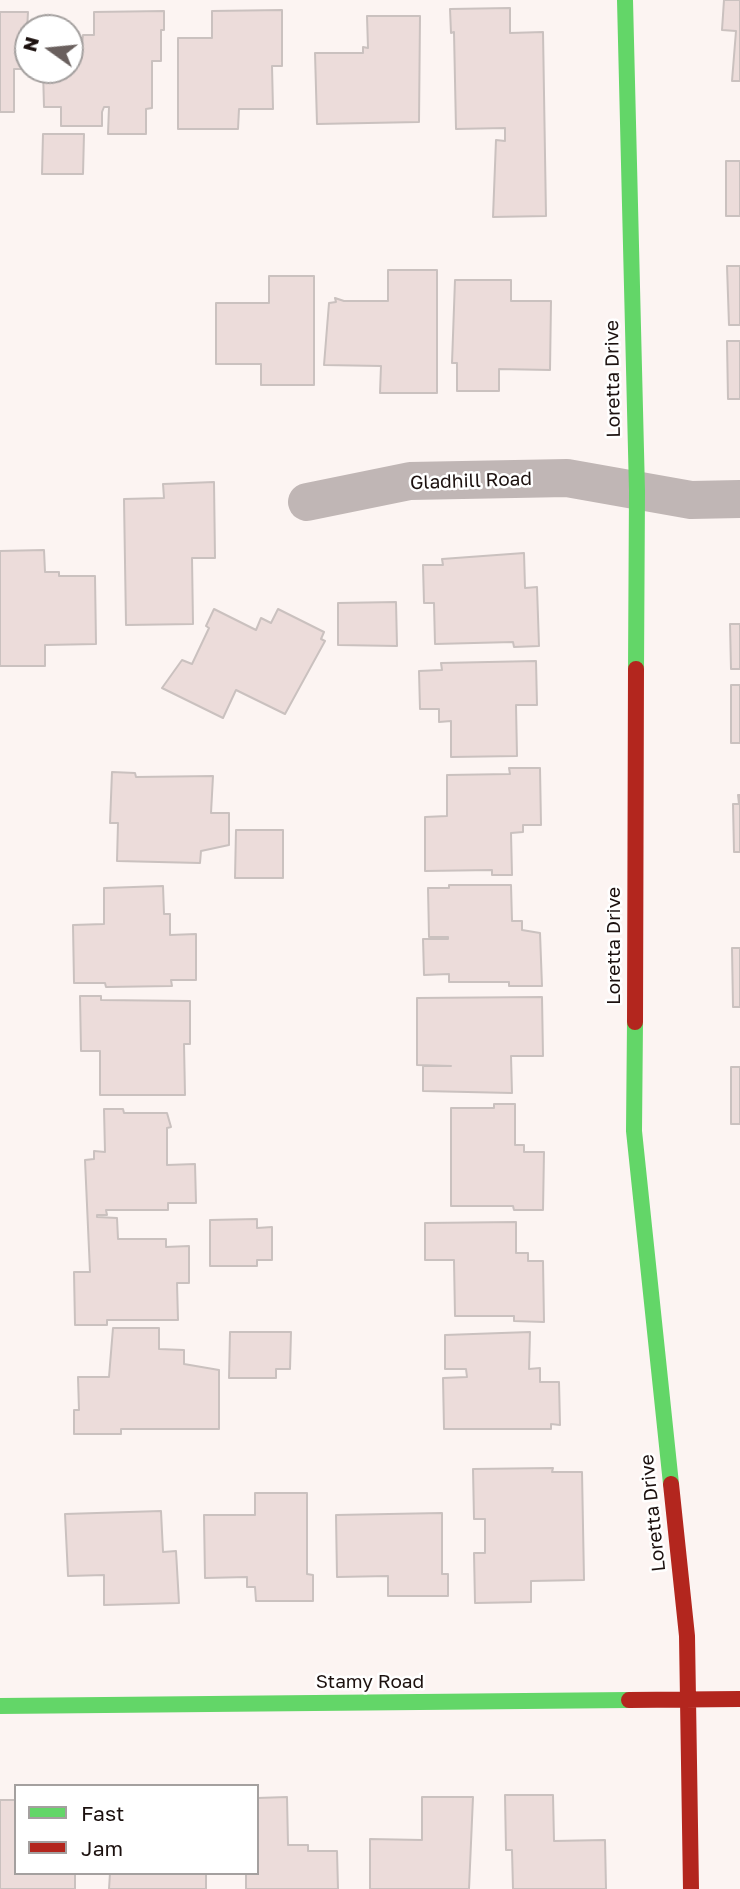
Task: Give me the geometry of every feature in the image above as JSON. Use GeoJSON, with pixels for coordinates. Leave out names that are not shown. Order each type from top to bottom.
{"type":"FeatureCollection","features":[{"type":"Feature","properties":{"kind":"street","name":"Loretta Drive"},"geometry":{"type":"LineString","coordinates":[[625,0],[637,491],[634,1130],[687,1636],[691,1889]]}},
{"type":"Feature","properties":{"kind":"street","name":"Gladhill Road"},"geometry":{"type":"LineString","coordinates":[[307,502],[410,481],[567,478],[691,500],[740,499]]}},
{"type":"Feature","properties":{"kind":"street","name":"Stamy Road"},"geometry":{"type":"LineString","coordinates":[[0,1706],[740,1699]]}},
{"type":"Feature","properties":{"kind":"building"},"geometry":{"type":"Polygon","coordinates":[[[724,0],[740,0],[740,81],[732,81],[736,31],[722,30],[724,0]]]}},
{"type":"Feature","properties":{"kind":"building"},"geometry":{"type":"Polygon","coordinates":[[[510,8],[510,33],[543,32],[546,216],[493,217],[496,140],[505,141],[505,128],[456,129],[454,32],[451,33],[450,9],[510,8]]]}},
{"type":"Feature","properties":{"kind":"building"},"geometry":{"type":"Polygon","coordinates":[[[282,10],[282,66],[272,66],[273,109],[239,109],[238,129],[178,129],[178,38],[212,38],[212,11],[282,10]]]}},
{"type":"Feature","properties":{"kind":"building"},"geometry":{"type":"Polygon","coordinates":[[[164,11],[161,61],[152,61],[152,108],[146,109],[146,134],[108,134],[109,107],[104,107],[102,112],[102,126],[61,126],[61,107],[44,107],[43,84],[84,84],[84,35],[94,35],[94,12],[164,11]]]}},
{"type":"Feature","properties":{"kind":"building"},"geometry":{"type":"Polygon","coordinates":[[[0,12],[28,12],[14,14],[14,112],[0,112],[0,12]]]}},
{"type":"Feature","properties":{"kind":"building"},"geometry":{"type":"Polygon","coordinates":[[[367,16],[420,16],[419,122],[317,124],[315,53],[363,53],[363,47],[368,48],[367,16]]]}},
{"type":"Feature","properties":{"kind":"building"},"geometry":{"type":"Polygon","coordinates":[[[43,134],[84,134],[83,174],[42,174],[43,134]]]}},
{"type":"Feature","properties":{"kind":"building"},"geometry":{"type":"Polygon","coordinates":[[[726,161],[740,161],[740,216],[726,216],[726,161]]]}},
{"type":"Feature","properties":{"kind":"building"},"geometry":{"type":"Polygon","coordinates":[[[727,266],[740,266],[740,325],[729,325],[727,266]]]}},
{"type":"Feature","properties":{"kind":"building"},"geometry":{"type":"Polygon","coordinates":[[[388,270],[437,270],[437,393],[380,393],[381,366],[324,365],[329,303],[336,302],[335,298],[344,301],[388,301],[388,270]]]}},
{"type":"Feature","properties":{"kind":"building"},"geometry":{"type":"Polygon","coordinates":[[[269,276],[314,276],[314,385],[261,385],[261,364],[216,364],[216,303],[269,303],[269,276]]]}},
{"type":"Feature","properties":{"kind":"building"},"geometry":{"type":"Polygon","coordinates":[[[455,280],[511,280],[511,301],[551,301],[550,370],[499,369],[499,391],[457,391],[457,363],[452,363],[455,280]]]}},
{"type":"Feature","properties":{"kind":"building"},"geometry":{"type":"Polygon","coordinates":[[[727,341],[740,341],[740,399],[728,399],[727,341]]]}},
{"type":"Feature","properties":{"kind":"building"},"geometry":{"type":"Polygon","coordinates":[[[214,482],[215,558],[192,558],[193,624],[126,625],[124,499],[164,498],[163,484],[214,482]]]}},
{"type":"Feature","properties":{"kind":"building"},"geometry":{"type":"Polygon","coordinates":[[[44,550],[45,572],[59,572],[59,576],[95,576],[96,644],[45,645],[45,666],[0,666],[0,551],[44,550]]]}},
{"type":"Feature","properties":{"kind":"building"},"geometry":{"type":"Polygon","coordinates":[[[524,553],[525,588],[537,587],[539,646],[514,647],[513,642],[435,644],[434,603],[424,603],[423,565],[443,565],[442,559],[524,553]]]}},
{"type":"Feature","properties":{"kind":"building"},"geometry":{"type":"Polygon","coordinates":[[[396,602],[397,646],[338,645],[338,603],[396,602]]]}},
{"type":"Feature","properties":{"kind":"building"},"geometry":{"type":"Polygon","coordinates":[[[214,609],[256,630],[261,618],[271,623],[278,609],[324,632],[321,639],[325,641],[285,714],[236,690],[223,718],[162,688],[182,660],[192,664],[209,628],[206,626],[214,609]]]}},
{"type":"Feature","properties":{"kind":"building"},"geometry":{"type":"Polygon","coordinates":[[[730,624],[740,624],[740,669],[731,669],[730,624]]]}},
{"type":"Feature","properties":{"kind":"building"},"geometry":{"type":"Polygon","coordinates":[[[536,661],[537,705],[516,705],[517,756],[451,757],[451,721],[439,722],[439,709],[420,709],[419,671],[442,670],[441,663],[536,661]]]}},
{"type":"Feature","properties":{"kind":"building"},"geometry":{"type":"Polygon","coordinates":[[[731,685],[740,685],[740,743],[731,743],[731,685]]]}},
{"type":"Feature","properties":{"kind":"building"},"geometry":{"type":"Polygon","coordinates":[[[509,768],[540,768],[541,825],[523,825],[523,832],[511,833],[512,875],[492,875],[492,870],[425,871],[425,817],[447,816],[447,775],[510,774],[509,768]]]}},
{"type":"Feature","properties":{"kind":"building"},"geometry":{"type":"Polygon","coordinates":[[[112,772],[135,773],[136,777],[213,776],[211,813],[229,813],[229,845],[201,851],[200,863],[117,861],[118,823],[110,823],[112,772]]]}},
{"type":"Feature","properties":{"kind":"building"},"geometry":{"type":"Polygon","coordinates":[[[740,795],[740,852],[734,852],[733,804],[739,804],[740,795]]]}},
{"type":"Feature","properties":{"kind":"building"},"geometry":{"type":"Polygon","coordinates":[[[236,830],[283,830],[283,878],[235,878],[236,830]]]}},
{"type":"Feature","properties":{"kind":"building"},"geometry":{"type":"Polygon","coordinates":[[[449,885],[511,885],[512,921],[522,921],[522,930],[540,933],[542,986],[509,986],[509,982],[449,982],[449,974],[424,975],[423,939],[448,939],[429,937],[428,888],[449,888],[449,885]]]}},
{"type":"Feature","properties":{"kind":"building"},"geometry":{"type":"Polygon","coordinates":[[[163,886],[164,914],[170,914],[170,935],[196,934],[196,980],[171,980],[172,986],[106,987],[105,983],[74,983],[73,925],[104,924],[104,888],[163,886]]]}},
{"type":"Feature","properties":{"kind":"building"},"geometry":{"type":"Polygon","coordinates":[[[732,948],[740,948],[740,1007],[733,1007],[732,948]]]}},
{"type":"Feature","properties":{"kind":"building"},"geometry":{"type":"Polygon","coordinates":[[[80,996],[101,996],[101,1000],[190,1001],[190,1044],[184,1044],[185,1095],[100,1095],[100,1051],[81,1051],[80,996]]]}},
{"type":"Feature","properties":{"kind":"building"},"geometry":{"type":"Polygon","coordinates":[[[542,997],[543,1056],[511,1056],[512,1093],[423,1091],[423,1066],[451,1066],[417,1065],[417,998],[542,997]]]}},
{"type":"Feature","properties":{"kind":"building"},"geometry":{"type":"Polygon","coordinates":[[[731,1067],[740,1067],[740,1124],[731,1124],[731,1067]]]}},
{"type":"Feature","properties":{"kind":"building"},"geometry":{"type":"Polygon","coordinates":[[[494,1104],[515,1104],[515,1145],[524,1145],[524,1152],[544,1152],[543,1210],[514,1210],[513,1206],[451,1206],[451,1108],[494,1108],[494,1104]]]}},
{"type":"Feature","properties":{"kind":"building"},"geometry":{"type":"Polygon","coordinates":[[[104,1109],[123,1109],[124,1113],[167,1113],[171,1127],[167,1128],[167,1165],[195,1164],[196,1203],[168,1203],[168,1210],[106,1210],[107,1215],[97,1215],[117,1218],[118,1239],[166,1239],[166,1247],[189,1246],[189,1283],[177,1283],[178,1320],[107,1320],[107,1325],[75,1325],[74,1272],[90,1272],[85,1160],[94,1159],[94,1151],[105,1152],[104,1109]]]}},
{"type":"Feature","properties":{"kind":"building"},"geometry":{"type":"Polygon","coordinates":[[[257,1219],[257,1228],[272,1227],[272,1260],[257,1260],[257,1266],[210,1266],[210,1220],[257,1219]]]}},
{"type":"Feature","properties":{"kind":"building"},"geometry":{"type":"Polygon","coordinates":[[[516,1222],[516,1253],[528,1253],[528,1261],[543,1261],[544,1322],[514,1321],[514,1316],[455,1316],[454,1260],[425,1260],[425,1223],[516,1222]]]}},
{"type":"Feature","properties":{"kind":"building"},"geometry":{"type":"Polygon","coordinates":[[[113,1328],[159,1328],[159,1349],[184,1350],[184,1364],[219,1370],[219,1429],[121,1429],[121,1434],[74,1434],[74,1410],[79,1410],[78,1377],[109,1377],[113,1328]]]}},
{"type":"Feature","properties":{"kind":"building"},"geometry":{"type":"Polygon","coordinates":[[[230,1332],[291,1332],[290,1369],[276,1369],[276,1378],[229,1378],[230,1332]]]}},
{"type":"Feature","properties":{"kind":"building"},"geometry":{"type":"Polygon","coordinates":[[[530,1332],[529,1369],[540,1368],[540,1382],[559,1382],[560,1425],[551,1424],[551,1429],[444,1429],[443,1378],[467,1377],[466,1369],[445,1369],[445,1335],[530,1332]]]}},
{"type":"Feature","properties":{"kind":"building"},"geometry":{"type":"Polygon","coordinates":[[[553,1468],[552,1472],[582,1472],[584,1580],[531,1581],[531,1602],[475,1603],[474,1553],[485,1553],[485,1519],[474,1519],[473,1469],[553,1468]]]}},
{"type":"Feature","properties":{"kind":"building"},"geometry":{"type":"Polygon","coordinates":[[[255,1493],[307,1493],[307,1574],[313,1575],[313,1601],[256,1601],[255,1587],[247,1587],[247,1577],[205,1578],[204,1515],[255,1515],[255,1493]]]}},
{"type":"Feature","properties":{"kind":"building"},"geometry":{"type":"Polygon","coordinates":[[[161,1511],[163,1552],[176,1551],[179,1603],[104,1605],[104,1575],[68,1576],[65,1514],[161,1511]]]}},
{"type":"Feature","properties":{"kind":"building"},"geometry":{"type":"Polygon","coordinates":[[[442,1513],[442,1574],[448,1574],[448,1596],[388,1596],[388,1576],[337,1577],[336,1515],[442,1513]]]}},
{"type":"Feature","properties":{"kind":"building"},"geometry":{"type":"Polygon","coordinates":[[[505,1795],[553,1795],[554,1841],[605,1840],[606,1889],[513,1889],[512,1850],[506,1850],[505,1795]]]}},
{"type":"Feature","properties":{"kind":"building"},"geometry":{"type":"Polygon","coordinates":[[[287,1797],[288,1845],[308,1845],[308,1851],[337,1851],[338,1889],[246,1889],[246,1875],[259,1875],[259,1798],[287,1797]]]}},
{"type":"Feature","properties":{"kind":"building"},"geometry":{"type":"Polygon","coordinates":[[[422,1797],[473,1797],[469,1889],[370,1889],[370,1839],[422,1840],[422,1797]]]}},
{"type":"Feature","properties":{"kind":"building"},"geometry":{"type":"Polygon","coordinates":[[[0,1800],[14,1800],[14,1875],[75,1875],[75,1889],[0,1889],[0,1800]]]}},
{"type":"Feature","properties":{"kind":"building"},"geometry":{"type":"Polygon","coordinates":[[[110,1875],[206,1875],[206,1889],[109,1889],[110,1875]]]}},
{"type":"Feature","properties":{"kind":"traffic: fast"},"geometry":{"type":"LineString","coordinates":[[625,0],[637,491],[636,669]]}},
{"type":"Feature","properties":{"kind":"traffic: fast"},"geometry":{"type":"LineString","coordinates":[[635,1022],[634,1131],[671,1484]]}},
{"type":"Feature","properties":{"kind":"traffic: fast"},"geometry":{"type":"LineString","coordinates":[[0,1706],[629,1700]]}},
{"type":"Feature","properties":{"kind":"traffic: jam"},"geometry":{"type":"LineString","coordinates":[[635,1022],[636,669]]}},
{"type":"Feature","properties":{"kind":"traffic: jam"},"geometry":{"type":"LineString","coordinates":[[671,1484],[687,1636],[691,1889]]}},
{"type":"Feature","properties":{"kind":"traffic: jam"},"geometry":{"type":"LineString","coordinates":[[629,1700],[740,1699]]}}]}
